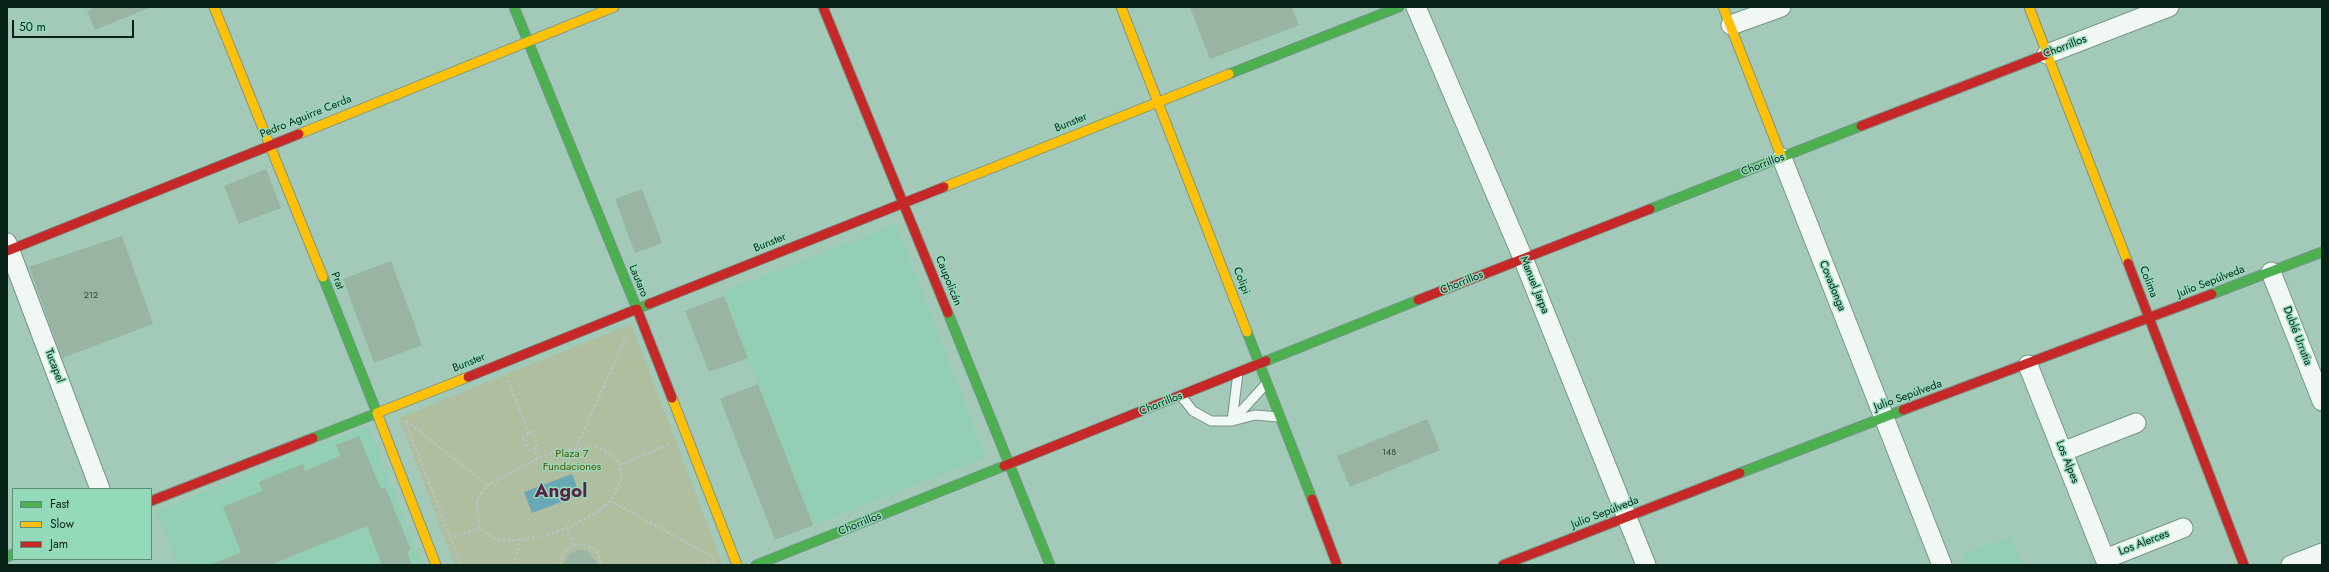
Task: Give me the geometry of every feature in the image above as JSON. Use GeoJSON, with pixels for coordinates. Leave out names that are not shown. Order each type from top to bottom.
{"type":"FeatureCollection","features":[{"type":"Feature","properties":{"kind":"main road","name":"Prat"},"geometry":{"type":"LineString","coordinates":[[214,7],[268,145],[377,413],[436,565]]}},
{"type":"Feature","properties":{"kind":"main road","name":"Lautaro"},"geometry":{"type":"LineString","coordinates":[[514,7],[637,309],[738,565]]}},
{"type":"Feature","properties":{"kind":"main road","name":"Pedro Aguirre Cerda"},"geometry":{"type":"LineString","coordinates":[[8,248],[614,7]]}},
{"type":"Feature","properties":{"kind":"main road","name":"Caupolicán"},"geometry":{"type":"LineString","coordinates":[[824,7],[1050,565]]}},
{"type":"Feature","properties":{"kind":"main road","name":"Colipi"},"geometry":{"type":"LineString","coordinates":[[1121,7],[1159,101],[1337,565]]}},
{"type":"Feature","properties":{"kind":"main road","name":"Bunster"},"geometry":{"type":"LineString","coordinates":[[152,501],[398,405],[1159,101],[1399,7]]}},
{"type":"Feature","properties":{"kind":"main road","name":"Covadonga"},"geometry":{"type":"LineString","coordinates":[[1724,7],[1782,158]]}},
{"type":"Feature","properties":{"kind":"main road","name":"Colima"},"geometry":{"type":"LineString","coordinates":[[2029,7],[2244,565]]}},
{"type":"Feature","properties":{"kind":"main road","name":"Chorrillos"},"geometry":{"type":"LineString","coordinates":[[756,565],[1523,258],[2047,54]]}},
{"type":"Feature","properties":{"kind":"main road","name":"Julio Sepúlveda"},"geometry":{"type":"LineString","coordinates":[[1503,565],[1628,518],[1885,417],[2028,365],[2322,252]]}},
{"type":"Feature","properties":{"kind":"street","name":"Manuel Jarpa"},"geometry":{"type":"LineString","coordinates":[[1416,7],[1523,258],[1646,565]]}},
{"type":"Feature","properties":{"kind":"street"},"geometry":{"type":"LineString","coordinates":[[1731,26],[1781,7]]}},
{"type":"Feature","properties":{"kind":"street","name":"Chorrillos"},"geometry":{"type":"LineString","coordinates":[[2047,54],[2169,7]]}},
{"type":"Feature","properties":{"kind":"street","name":"Covadonga"},"geometry":{"type":"LineString","coordinates":[[1782,158],[1942,565]]}},
{"type":"Feature","properties":{"kind":"street","name":"Tucapel"},"geometry":{"type":"LineString","coordinates":[[8,248],[100,488]]}},
{"type":"Feature","properties":{"kind":"street","name":"Dublé Urrutia"},"geometry":{"type":"LineString","coordinates":[[2271,272],[2322,401]]}},
{"type":"Feature","properties":{"kind":"street","name":"Los Alpes"},"geometry":{"type":"LineString","coordinates":[[2028,365],[2106,558]]}},
{"type":"Feature","properties":{"kind":"street"},"geometry":{"type":"LineString","coordinates":[[2062,452],[2136,423]]}},
{"type":"Feature","properties":{"kind":"street","name":"Los Alerces"},"geometry":{"type":"LineString","coordinates":[[2106,558],[2183,528]]}},
{"type":"Feature","properties":{"kind":"street"},"geometry":{"type":"LineString","coordinates":[[2291,565],[2322,553]]}},
{"type":"Feature","properties":{"kind":"lane"},"geometry":{"type":"LineString","coordinates":[[1232,421],[1238,373]]}},
{"type":"Feature","properties":{"kind":"lane"},"geometry":{"type":"LineString","coordinates":[[1232,421],[1267,383]]}},
{"type":"Feature","properties":{"kind":"lane"},"geometry":{"type":"LineString","coordinates":[[1181,396],[1186,404],[1201,417],[1211,421],[1232,421],[1254,416],[1280,417]]}},
{"type":"Feature","properties":{"kind":"path"},"geometry":{"type":"LineString","coordinates":[[576,448],[628,332]]}},
{"type":"Feature","properties":{"kind":"path"},"geometry":{"type":"LineString","coordinates":[[501,363],[529,434]]}},
{"type":"Feature","properties":{"kind":"path"},"geometry":{"type":"LineString","coordinates":[[398,405],[461,565]]}},
{"type":"Feature","properties":{"kind":"path"},"geometry":{"type":"LineString","coordinates":[[405,420],[488,485]]}},
{"type":"Feature","properties":{"kind":"path"},"geometry":{"type":"LineString","coordinates":[[533,432],[538,447],[534,449],[529,450],[524,436],[533,432]]}},
{"type":"Feature","properties":{"kind":"path"},"geometry":{"type":"LineString","coordinates":[[620,465],[686,436]]}},
{"type":"Feature","properties":{"kind":"path"},"geometry":{"type":"LineString","coordinates":[[595,447],[611,454],[620,465],[620,479],[610,501],[596,513],[567,528],[544,536],[505,541],[493,538],[479,528],[477,500],[488,485],[538,458],[576,448],[595,447]]}},
{"type":"Feature","properties":{"kind":"path"},"geometry":{"type":"LineString","coordinates":[[534,449],[538,458]]}},
{"type":"Feature","properties":{"kind":"path"},"geometry":{"type":"LineString","coordinates":[[610,501],[717,559]]}},
{"type":"Feature","properties":{"kind":"path"},"geometry":{"type":"LineString","coordinates":[[429,546],[479,528]]}},
{"type":"Feature","properties":{"kind":"path"},"geometry":{"type":"LineString","coordinates":[[567,528],[573,545]]}},
{"type":"Feature","properties":{"kind":"path"},"geometry":{"type":"LineString","coordinates":[[514,565],[520,539]]}},
{"type":"Feature","properties":{"kind":"path"},"geometry":{"type":"LineString","coordinates":[[560,565],[562,554],[573,545],[587,545],[593,548],[598,553],[601,565]]}},
{"type":"Feature","properties":{"kind":"shaded area"},"geometry":{"type":"Polygon","coordinates":[[[896,224],[985,457],[813,525],[723,292],[896,224]]]}},
{"type":"Feature","properties":{"kind":"shaded area"},"geometry":{"type":"Polygon","coordinates":[[[368,425],[422,565],[178,565],[156,511],[368,425]]]}},
{"type":"Feature","properties":{"kind":"shaded area"},"geometry":{"type":"Polygon","coordinates":[[[2012,536],[2022,565],[1966,565],[1962,554],[2012,536]]]}},
{"type":"Feature","properties":{"kind":"green space","name":"Plaza 7 Fundaciones"},"geometry":{"type":"Polygon","coordinates":[[[631,324],[723,565],[455,565],[399,418],[631,324]]]}},
{"type":"Feature","properties":{"kind":"water"},"geometry":{"type":"Polygon","coordinates":[[[572,474],[580,495],[532,513],[524,492],[572,474]]]}},
{"type":"Feature","properties":{"kind":"building"},"geometry":{"type":"Polygon","coordinates":[[[96,7],[151,7],[95,30],[87,11],[96,7]]]}},
{"type":"Feature","properties":{"kind":"building"},"geometry":{"type":"Polygon","coordinates":[[[1190,7],[1292,7],[1299,25],[1210,59],[1190,7]]]}},
{"type":"Feature","properties":{"kind":"building"},"geometry":{"type":"Polygon","coordinates":[[[266,169],[281,208],[239,224],[224,186],[266,169]]]}},
{"type":"Feature","properties":{"kind":"building"},"geometry":{"type":"Polygon","coordinates":[[[642,189],[662,243],[635,253],[615,199],[642,189]]]}},
{"type":"Feature","properties":{"kind":"building"},"geometry":{"type":"Polygon","coordinates":[[[122,236],[153,324],[62,358],[29,267],[122,236]]]}},
{"type":"Feature","properties":{"kind":"building"},"geometry":{"type":"Polygon","coordinates":[[[391,261],[422,345],[374,363],[343,279],[391,261]]]}},
{"type":"Feature","properties":{"kind":"building"},"geometry":{"type":"Polygon","coordinates":[[[724,296],[748,358],[709,372],[685,311],[724,296]]]}},
{"type":"Feature","properties":{"kind":"building"},"geometry":{"type":"Polygon","coordinates":[[[758,384],[813,525],[775,540],[720,399],[758,384]]]}},
{"type":"Feature","properties":{"kind":"building"},"geometry":{"type":"Polygon","coordinates":[[[1427,419],[1440,450],[1350,487],[1337,456],[1427,419]]]}},
{"type":"Feature","properties":{"kind":"building"},"geometry":{"type":"Polygon","coordinates":[[[359,436],[381,489],[385,487],[411,550],[407,552],[412,565],[382,565],[367,526],[270,565],[210,565],[241,552],[223,507],[262,491],[259,482],[303,464],[305,471],[340,456],[336,445],[359,436]]]}},
{"type":"Feature","properties":{"kind":"building"},"geometry":{"type":"Polygon","coordinates":[[[578,550],[587,551],[599,565],[563,565],[570,554],[578,550]]]}},
{"type":"Feature","properties":{"kind":"traffic: fast"},"geometry":{"type":"LineString","coordinates":[[514,7],[637,309],[649,304]]}},
{"type":"Feature","properties":{"kind":"traffic: fast"},"geometry":{"type":"LineString","coordinates":[[1229,74],[1399,7]]}},
{"type":"Feature","properties":{"kind":"traffic: fast"},"geometry":{"type":"LineString","coordinates":[[1650,209],[1861,126]]}},
{"type":"Feature","properties":{"kind":"traffic: fast"},"geometry":{"type":"LineString","coordinates":[[2212,294],[2322,252]]}},
{"type":"Feature","properties":{"kind":"traffic: fast"},"geometry":{"type":"LineString","coordinates":[[313,438],[377,413],[323,277]]}},
{"type":"Feature","properties":{"kind":"traffic: fast"},"geometry":{"type":"LineString","coordinates":[[1266,361],[1418,300]]}},
{"type":"Feature","properties":{"kind":"traffic: fast"},"geometry":{"type":"LineString","coordinates":[[948,313],[1050,565]]}},
{"type":"Feature","properties":{"kind":"traffic: fast"},"geometry":{"type":"LineString","coordinates":[[1247,332],[1312,499]]}},
{"type":"Feature","properties":{"kind":"traffic: fast"},"geometry":{"type":"LineString","coordinates":[[1740,473],[1903,410]]}},
{"type":"Feature","properties":{"kind":"traffic: fast"},"geometry":{"type":"LineString","coordinates":[[756,565],[1004,466]]}},
{"type":"Feature","properties":{"kind":"traffic: fast"},"geometry":{"type":"LineString","coordinates":[[7,557],[12,554]]}},
{"type":"Feature","properties":{"kind":"traffic: slow"},"geometry":{"type":"LineString","coordinates":[[214,7],[323,277]]}},
{"type":"Feature","properties":{"kind":"traffic: slow"},"geometry":{"type":"LineString","coordinates":[[299,134],[614,7]]}},
{"type":"Feature","properties":{"kind":"traffic: slow"},"geometry":{"type":"LineString","coordinates":[[1121,7],[1247,332]]}},
{"type":"Feature","properties":{"kind":"traffic: slow"},"geometry":{"type":"LineString","coordinates":[[1723,7],[1782,158]]}},
{"type":"Feature","properties":{"kind":"traffic: slow"},"geometry":{"type":"LineString","coordinates":[[2029,7],[2128,263]]}},
{"type":"Feature","properties":{"kind":"traffic: slow"},"geometry":{"type":"LineString","coordinates":[[944,187],[1229,74]]}},
{"type":"Feature","properties":{"kind":"traffic: slow"},"geometry":{"type":"LineString","coordinates":[[436,565],[377,413],[468,377]]}},
{"type":"Feature","properties":{"kind":"traffic: slow"},"geometry":{"type":"LineString","coordinates":[[672,398],[737,565]]}},
{"type":"Feature","properties":{"kind":"traffic: jam"},"geometry":{"type":"LineString","coordinates":[[823,7],[948,313]]}},
{"type":"Feature","properties":{"kind":"traffic: jam"},"geometry":{"type":"LineString","coordinates":[[1861,126],[2047,54]]}},
{"type":"Feature","properties":{"kind":"traffic: jam"},"geometry":{"type":"LineString","coordinates":[[7,251],[299,134]]}},
{"type":"Feature","properties":{"kind":"traffic: jam"},"geometry":{"type":"LineString","coordinates":[[649,304],[944,187]]}},
{"type":"Feature","properties":{"kind":"traffic: jam"},"geometry":{"type":"LineString","coordinates":[[1418,300],[1650,209]]}},
{"type":"Feature","properties":{"kind":"traffic: jam"},"geometry":{"type":"LineString","coordinates":[[2128,263],[2244,565]]}},
{"type":"Feature","properties":{"kind":"traffic: jam"},"geometry":{"type":"LineString","coordinates":[[1903,410],[2212,294]]}},
{"type":"Feature","properties":{"kind":"traffic: jam"},"geometry":{"type":"LineString","coordinates":[[468,377],[637,309],[672,398]]}},
{"type":"Feature","properties":{"kind":"traffic: jam"},"geometry":{"type":"LineString","coordinates":[[1004,466],[1266,361]]}},
{"type":"Feature","properties":{"kind":"traffic: jam"},"geometry":{"type":"LineString","coordinates":[[152,501],[313,438]]}},
{"type":"Feature","properties":{"kind":"traffic: jam"},"geometry":{"type":"LineString","coordinates":[[1503,565],[1740,473]]}},
{"type":"Feature","properties":{"kind":"traffic: jam"},"geometry":{"type":"LineString","coordinates":[[1312,499],[1337,565]]}},
{"type":"Feature","properties":{"kind":"district","name":"Angol"},"geometry":{"type":"Point","coordinates":[561,492]}}]}
